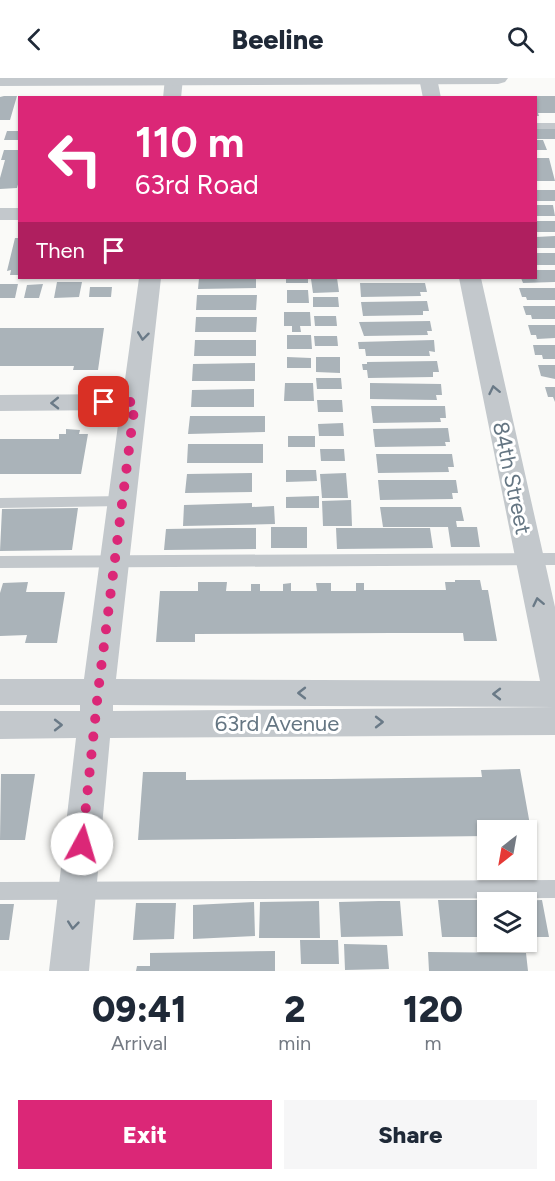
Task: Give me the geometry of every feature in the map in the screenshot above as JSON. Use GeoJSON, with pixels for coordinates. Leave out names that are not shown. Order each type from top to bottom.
{"type":"FeatureCollection","features":[{"type":"Feature","properties":{"kind":"street"},"geometry":{"type":"LineString","coordinates":[[428,78],[432,96]]}},
{"type":"Feature","properties":{"kind":"street"},"geometry":{"type":"LineString","coordinates":[[0,80],[174,85],[498,78]]}},
{"type":"Feature","properties":{"kind":"street"},"geometry":{"type":"LineString","coordinates":[[0,214],[18,214]]}},
{"type":"Feature","properties":{"kind":"street"},"geometry":{"type":"LineString","coordinates":[[69,971],[94,725],[150,279]]}},
{"type":"Feature","properties":{"kind":"street","name":"84th Street"},"geometry":{"type":"LineString","coordinates":[[470,279],[542,559],[555,679]]}},
{"type":"Feature","properties":{"kind":"street"},"geometry":{"type":"LineString","coordinates":[[0,403],[135,402]]}},
{"type":"Feature","properties":{"kind":"street","name":"63rd Avenue"},"geometry":{"type":"LineString","coordinates":[[0,692],[555,694]]}},
{"type":"Feature","properties":{"kind":"street","name":"63rd Avenue"},"geometry":{"type":"LineString","coordinates":[[0,725],[555,721]]}},
{"type":"Feature","properties":{"kind":"lane"},"geometry":{"type":"LineString","coordinates":[[537,126],[555,126]]}},
{"type":"Feature","properties":{"kind":"lane"},"geometry":{"type":"LineString","coordinates":[[0,503],[122,501]]}},
{"type":"Feature","properties":{"kind":"lane"},"geometry":{"type":"LineString","coordinates":[[0,562],[542,559]]}},
{"type":"Feature","properties":{"kind":"lane"},"geometry":{"type":"LineString","coordinates":[[0,891],[555,889]]}},
{"type":"Feature","properties":{"kind":"building"},"geometry":{"type":"Polygon","coordinates":[[[17,96],[10,120],[0,120],[0,97],[17,96]]]}},
{"type":"Feature","properties":{"kind":"building"},"geometry":{"type":"Polygon","coordinates":[[[537,96],[555,96],[555,113],[538,113],[539,116],[537,116],[537,96]]]}},
{"type":"Feature","properties":{"kind":"building"},"geometry":{"type":"Polygon","coordinates":[[[537,129],[555,129],[555,139],[537,139],[537,129]]]}},
{"type":"Feature","properties":{"kind":"building"},"geometry":{"type":"Polygon","coordinates":[[[7,131],[18,131],[18,140],[4,140],[7,131]]]}},
{"type":"Feature","properties":{"kind":"building"},"geometry":{"type":"Polygon","coordinates":[[[537,140],[543,140],[547,150],[537,150],[537,140]]]}},
{"type":"Feature","properties":{"kind":"building"},"geometry":{"type":"Polygon","coordinates":[[[4,150],[18,150],[17,188],[0,189],[0,178],[5,160],[1,160],[4,150]]]}},
{"type":"Feature","properties":{"kind":"building"},"geometry":{"type":"Polygon","coordinates":[[[537,158],[549,158],[555,181],[537,181],[537,158]]]}},
{"type":"Feature","properties":{"kind":"building"},"geometry":{"type":"Polygon","coordinates":[[[537,190],[555,190],[555,201],[537,201],[537,190]]]}},
{"type":"Feature","properties":{"kind":"building"},"geometry":{"type":"Polygon","coordinates":[[[537,205],[553,205],[555,216],[537,216],[537,205]]]}},
{"type":"Feature","properties":{"kind":"building"},"geometry":{"type":"Polygon","coordinates":[[[537,221],[555,221],[555,232],[537,232],[537,221]]]}},
{"type":"Feature","properties":{"kind":"building"},"geometry":{"type":"Polygon","coordinates":[[[555,236],[555,248],[537,248],[537,237],[555,236]]]}},
{"type":"Feature","properties":{"kind":"building"},"geometry":{"type":"Polygon","coordinates":[[[15,238],[18,238],[18,275],[10,275],[11,270],[7,271],[15,238]]]}},
{"type":"Feature","properties":{"kind":"building"},"geometry":{"type":"Polygon","coordinates":[[[537,253],[555,253],[555,265],[537,265],[537,253]]]}},
{"type":"Feature","properties":{"kind":"building"},"geometry":{"type":"Polygon","coordinates":[[[537,270],[555,270],[555,282],[523,283],[521,279],[537,279],[537,270]]]}},
{"type":"Feature","properties":{"kind":"building"},"geometry":{"type":"Polygon","coordinates":[[[199,279],[256,279],[256,288],[198,289],[199,279]]]}},
{"type":"Feature","properties":{"kind":"building"},"geometry":{"type":"Polygon","coordinates":[[[286,279],[308,279],[308,283],[286,283],[286,279]]]}},
{"type":"Feature","properties":{"kind":"building"},"geometry":{"type":"Polygon","coordinates":[[[311,279],[337,279],[339,292],[313,293],[311,279]]]}},
{"type":"Feature","properties":{"kind":"building"},"geometry":{"type":"Polygon","coordinates":[[[57,282],[82,282],[79,297],[54,298],[57,282]]]}},
{"type":"Feature","properties":{"kind":"building"},"geometry":{"type":"Polygon","coordinates":[[[360,283],[425,283],[427,292],[420,292],[421,296],[361,297],[360,283]]]}},
{"type":"Feature","properties":{"kind":"building"},"geometry":{"type":"Polygon","coordinates":[[[0,284],[18,284],[15,298],[0,298],[0,284]]]}},
{"type":"Feature","properties":{"kind":"building"},"geometry":{"type":"Polygon","coordinates":[[[43,284],[39,298],[24,298],[27,285],[43,284]]]}},
{"type":"Feature","properties":{"kind":"building"},"geometry":{"type":"Polygon","coordinates":[[[90,287],[112,287],[111,297],[89,297],[90,287]]]}},
{"type":"Feature","properties":{"kind":"building"},"geometry":{"type":"Polygon","coordinates":[[[519,288],[555,288],[555,300],[527,300],[526,297],[522,297],[519,288]]]}},
{"type":"Feature","properties":{"kind":"building"},"geometry":{"type":"Polygon","coordinates":[[[287,290],[308,290],[309,303],[287,303],[287,290]]]}},
{"type":"Feature","properties":{"kind":"building"},"geometry":{"type":"Polygon","coordinates":[[[197,295],[257,295],[256,310],[196,310],[197,295]]]}},
{"type":"Feature","properties":{"kind":"building"},"geometry":{"type":"Polygon","coordinates":[[[313,297],[338,297],[339,307],[313,307],[313,297]]]}},
{"type":"Feature","properties":{"kind":"building"},"geometry":{"type":"Polygon","coordinates":[[[427,301],[429,311],[423,311],[423,315],[363,316],[361,302],[427,301]]]}},
{"type":"Feature","properties":{"kind":"building"},"geometry":{"type":"Polygon","coordinates":[[[523,306],[555,306],[555,319],[532,319],[531,315],[526,315],[523,306]]]}},
{"type":"Feature","properties":{"kind":"building"},"geometry":{"type":"Polygon","coordinates":[[[284,312],[310,312],[311,326],[300,326],[301,332],[292,332],[292,326],[284,326],[284,312]]]}},
{"type":"Feature","properties":{"kind":"building"},"geometry":{"type":"Polygon","coordinates":[[[314,316],[336,316],[337,326],[315,326],[314,316]]]}},
{"type":"Feature","properties":{"kind":"building"},"geometry":{"type":"Polygon","coordinates":[[[196,317],[257,317],[256,332],[195,332],[196,317]]]}},
{"type":"Feature","properties":{"kind":"building"},"geometry":{"type":"Polygon","coordinates":[[[430,321],[432,331],[427,331],[428,335],[364,336],[359,322],[430,321]]]}},
{"type":"Feature","properties":{"kind":"building"},"geometry":{"type":"Polygon","coordinates":[[[528,325],[555,325],[555,338],[537,339],[536,335],[531,335],[528,325]]]}},
{"type":"Feature","properties":{"kind":"building"},"geometry":{"type":"Polygon","coordinates":[[[0,328],[104,328],[98,370],[73,370],[74,366],[0,366],[0,328]]]}},
{"type":"Feature","properties":{"kind":"building"},"geometry":{"type":"Polygon","coordinates":[[[287,335],[311,335],[312,349],[287,349],[287,335]]]}},
{"type":"Feature","properties":{"kind":"building"},"geometry":{"type":"Polygon","coordinates":[[[314,336],[337,336],[338,346],[315,346],[314,336]]]}},
{"type":"Feature","properties":{"kind":"building"},"geometry":{"type":"Polygon","coordinates":[[[195,340],[256,340],[256,356],[194,356],[195,340]]]}},
{"type":"Feature","properties":{"kind":"building"},"geometry":{"type":"Polygon","coordinates":[[[434,340],[435,352],[429,351],[430,356],[366,356],[365,349],[359,349],[358,342],[434,340]]]}},
{"type":"Feature","properties":{"kind":"building"},"geometry":{"type":"Polygon","coordinates":[[[533,345],[555,345],[555,359],[543,359],[542,355],[535,355],[533,345]]]}},
{"type":"Feature","properties":{"kind":"building"},"geometry":{"type":"Polygon","coordinates":[[[287,357],[311,358],[311,368],[287,368],[287,357]]]}},
{"type":"Feature","properties":{"kind":"building"},"geometry":{"type":"Polygon","coordinates":[[[316,357],[340,357],[340,373],[316,372],[316,357]]]}},
{"type":"Feature","properties":{"kind":"building"},"geometry":{"type":"Polygon","coordinates":[[[437,361],[439,372],[433,372],[433,377],[368,378],[367,370],[363,370],[362,364],[367,364],[367,362],[437,361]]]}},
{"type":"Feature","properties":{"kind":"building"},"geometry":{"type":"Polygon","coordinates":[[[255,363],[255,381],[192,381],[193,364],[255,363]]]}},
{"type":"Feature","properties":{"kind":"building"},"geometry":{"type":"Polygon","coordinates":[[[538,365],[555,365],[555,379],[541,376],[538,365]]]}},
{"type":"Feature","properties":{"kind":"building"},"geometry":{"type":"Polygon","coordinates":[[[316,378],[341,378],[342,389],[317,389],[316,378]]]}},
{"type":"Feature","properties":{"kind":"building"},"geometry":{"type":"Polygon","coordinates":[[[285,383],[313,383],[314,401],[284,401],[285,383]]]}},
{"type":"Feature","properties":{"kind":"building"},"geometry":{"type":"Polygon","coordinates":[[[370,383],[441,384],[442,395],[436,395],[437,400],[370,399],[370,383]]]}},
{"type":"Feature","properties":{"kind":"building"},"geometry":{"type":"Polygon","coordinates":[[[545,387],[555,387],[555,402],[553,397],[548,397],[545,387]]]}},
{"type":"Feature","properties":{"kind":"building"},"geometry":{"type":"Polygon","coordinates":[[[254,389],[254,407],[191,407],[192,390],[254,389]]]}},
{"type":"Feature","properties":{"kind":"building"},"geometry":{"type":"Polygon","coordinates":[[[317,400],[342,400],[343,412],[318,412],[317,400]]]}},
{"type":"Feature","properties":{"kind":"building"},"geometry":{"type":"Polygon","coordinates":[[[371,406],[445,406],[446,418],[440,418],[441,422],[373,423],[371,406]]]}},
{"type":"Feature","properties":{"kind":"building"},"geometry":{"type":"Polygon","coordinates":[[[190,416],[265,416],[265,432],[188,434],[190,416]]]}},
{"type":"Feature","properties":{"kind":"building"},"geometry":{"type":"Polygon","coordinates":[[[343,423],[344,436],[319,436],[318,424],[343,423]]]}},
{"type":"Feature","properties":{"kind":"building"},"geometry":{"type":"Polygon","coordinates":[[[448,428],[450,442],[445,442],[446,446],[375,447],[373,429],[448,428]]]}},
{"type":"Feature","properties":{"kind":"building"},"geometry":{"type":"Polygon","coordinates":[[[66,429],[80,430],[79,434],[88,434],[81,474],[0,474],[0,439],[59,439],[59,434],[66,434],[66,429]]]}},
{"type":"Feature","properties":{"kind":"building"},"geometry":{"type":"Polygon","coordinates":[[[288,436],[315,436],[315,447],[288,447],[288,436]]]}},
{"type":"Feature","properties":{"kind":"building"},"geometry":{"type":"Polygon","coordinates":[[[188,444],[263,444],[263,463],[187,463],[188,444]]]}},
{"type":"Feature","properties":{"kind":"building"},"geometry":{"type":"Polygon","coordinates":[[[320,449],[344,449],[345,461],[321,461],[320,449]]]}},
{"type":"Feature","properties":{"kind":"building"},"geometry":{"type":"Polygon","coordinates":[[[376,454],[452,454],[454,467],[448,467],[449,472],[378,473],[376,454]]]}},
{"type":"Feature","properties":{"kind":"building"},"geometry":{"type":"Polygon","coordinates":[[[286,470],[316,470],[317,481],[286,482],[286,470]]]}},
{"type":"Feature","properties":{"kind":"building"},"geometry":{"type":"Polygon","coordinates":[[[252,473],[252,492],[185,493],[187,474],[252,473]]]}},
{"type":"Feature","properties":{"kind":"building"},"geometry":{"type":"Polygon","coordinates":[[[346,473],[348,498],[322,498],[320,474],[346,473]]]}},
{"type":"Feature","properties":{"kind":"building"},"geometry":{"type":"Polygon","coordinates":[[[378,480],[456,480],[458,493],[452,493],[453,499],[380,500],[378,480]]]}},
{"type":"Feature","properties":{"kind":"building"},"geometry":{"type":"Polygon","coordinates":[[[319,496],[319,508],[286,508],[286,497],[319,496]]]}},
{"type":"Feature","properties":{"kind":"building"},"geometry":{"type":"Polygon","coordinates":[[[351,500],[352,526],[323,526],[322,501],[351,500]]]}},
{"type":"Feature","properties":{"kind":"building"},"geometry":{"type":"Polygon","coordinates":[[[252,503],[252,507],[274,506],[275,524],[183,526],[184,505],[252,503]]]}},
{"type":"Feature","properties":{"kind":"building"},"geometry":{"type":"Polygon","coordinates":[[[380,507],[461,507],[464,521],[456,521],[457,527],[477,527],[480,547],[451,547],[448,527],[383,527],[380,507]]]}},
{"type":"Feature","properties":{"kind":"building"},"geometry":{"type":"Polygon","coordinates":[[[78,508],[72,550],[0,551],[2,509],[78,508]]]}},
{"type":"Feature","properties":{"kind":"building"},"geometry":{"type":"Polygon","coordinates":[[[271,527],[307,527],[307,548],[271,548],[271,527]]]}},
{"type":"Feature","properties":{"kind":"building"},"geometry":{"type":"Polygon","coordinates":[[[256,528],[256,549],[164,550],[166,529],[256,528]]]}},
{"type":"Feature","properties":{"kind":"building"},"geometry":{"type":"Polygon","coordinates":[[[336,528],[430,528],[433,548],[337,549],[336,528]]]}},
{"type":"Feature","properties":{"kind":"building"},"geometry":{"type":"Polygon","coordinates":[[[455,580],[480,580],[482,590],[488,590],[497,641],[464,641],[463,633],[391,633],[195,634],[195,642],[156,642],[160,591],[198,591],[198,582],[227,582],[226,591],[251,591],[251,584],[260,584],[260,591],[283,591],[283,584],[291,583],[291,591],[317,591],[316,583],[331,583],[331,591],[356,591],[356,583],[364,583],[364,590],[446,590],[445,582],[455,582],[455,580]]]}},
{"type":"Feature","properties":{"kind":"building"},"geometry":{"type":"Polygon","coordinates":[[[28,582],[26,592],[65,592],[57,643],[25,643],[27,635],[0,636],[0,593],[3,583],[28,582]]]}},
{"type":"Feature","properties":{"kind":"building"},"geometry":{"type":"Polygon","coordinates":[[[520,769],[529,820],[477,820],[477,836],[138,840],[143,772],[186,772],[186,780],[482,777],[481,770],[520,769]]]}},
{"type":"Feature","properties":{"kind":"building"},"geometry":{"type":"Polygon","coordinates":[[[1,774],[35,774],[25,840],[0,840],[1,774]]]}},
{"type":"Feature","properties":{"kind":"building"},"geometry":{"type":"Polygon","coordinates":[[[438,900],[477,900],[477,937],[442,937],[438,900]]]}},
{"type":"Feature","properties":{"kind":"building"},"geometry":{"type":"Polygon","coordinates":[[[537,900],[542,900],[549,937],[537,937],[537,900]]]}},
{"type":"Feature","properties":{"kind":"building"},"geometry":{"type":"Polygon","coordinates":[[[319,901],[320,938],[259,938],[260,902],[319,901]]]}},
{"type":"Feature","properties":{"kind":"building"},"geometry":{"type":"Polygon","coordinates":[[[400,901],[403,936],[341,937],[339,902],[400,901]]]}},
{"type":"Feature","properties":{"kind":"building"},"geometry":{"type":"Polygon","coordinates":[[[254,902],[255,936],[193,939],[193,905],[254,902]]]}},
{"type":"Feature","properties":{"kind":"building"},"geometry":{"type":"Polygon","coordinates":[[[136,903],[176,903],[174,939],[133,940],[136,903]]]}},
{"type":"Feature","properties":{"kind":"building"},"geometry":{"type":"Polygon","coordinates":[[[0,904],[14,904],[9,940],[0,940],[0,904]]]}},
{"type":"Feature","properties":{"kind":"building"},"geometry":{"type":"Polygon","coordinates":[[[300,940],[338,940],[339,964],[301,964],[300,940]]]}},
{"type":"Feature","properties":{"kind":"building"},"geometry":{"type":"Polygon","coordinates":[[[344,944],[387,945],[389,969],[345,970],[344,944]]]}},
{"type":"Feature","properties":{"kind":"building"},"geometry":{"type":"Polygon","coordinates":[[[275,951],[275,971],[136,971],[137,966],[150,966],[150,953],[275,951]]]}},
{"type":"Feature","properties":{"kind":"building"},"geometry":{"type":"Polygon","coordinates":[[[428,952],[526,953],[528,971],[429,971],[428,952]]]}},
{"type":"Feature","properties":{"kind":"route"},"geometry":{"type":"LineString","coordinates":[[82,844],[98,692],[135,402],[104,402]]}}]}
